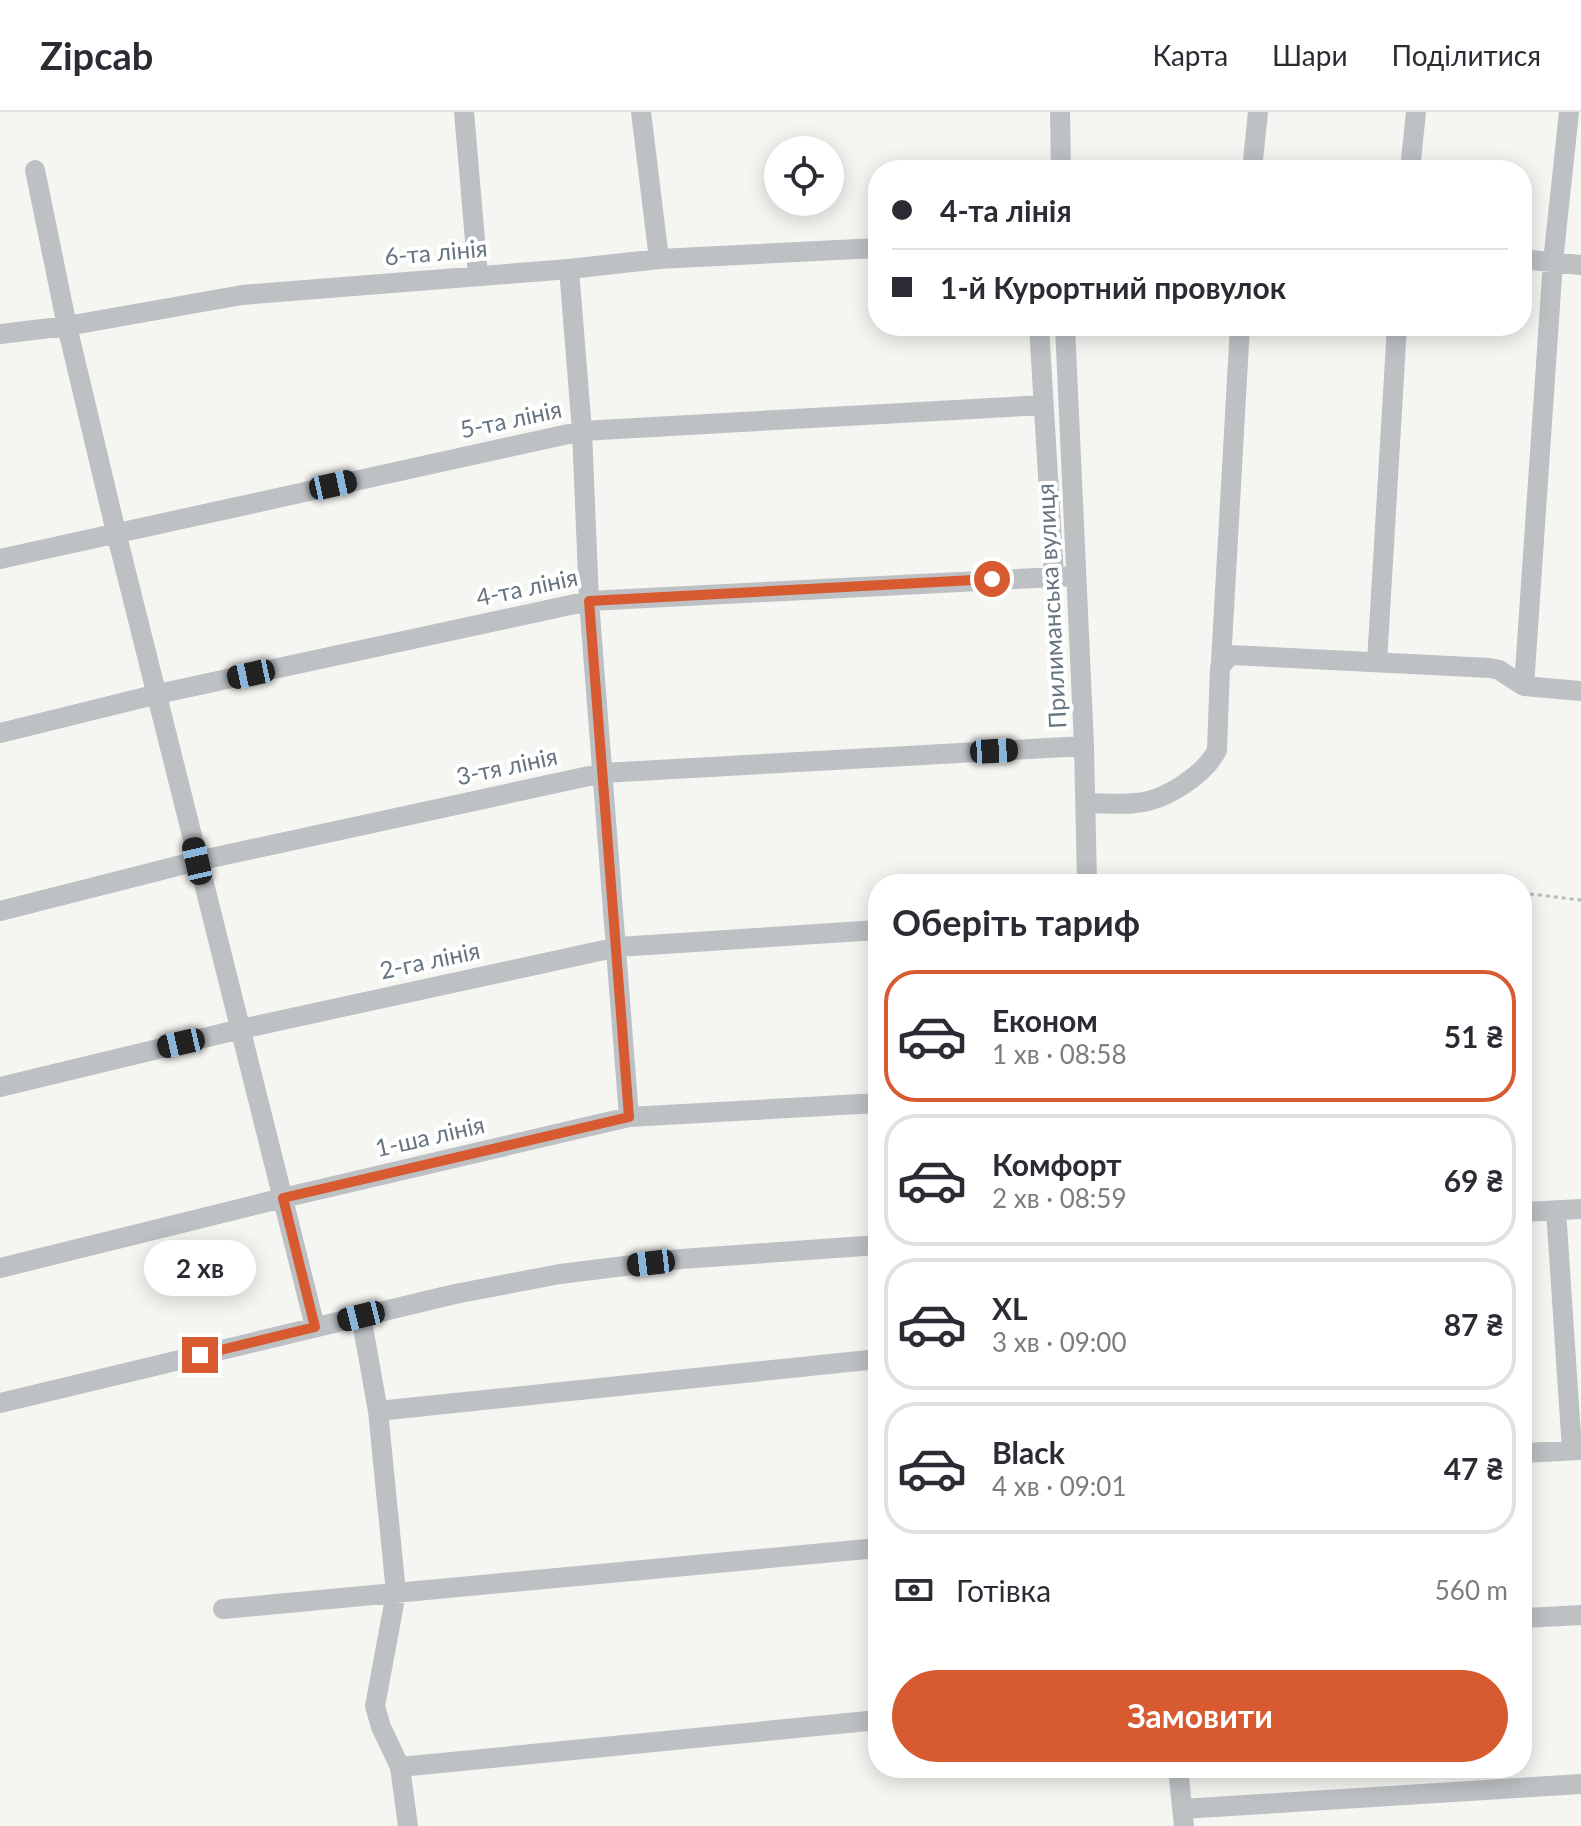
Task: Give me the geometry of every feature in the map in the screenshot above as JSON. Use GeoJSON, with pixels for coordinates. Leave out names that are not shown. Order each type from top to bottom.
{"type":"FeatureCollection","features":[{"type":"Feature","properties":{"kind":"street"},"geometry":{"type":"LineString","coordinates":[[464,112],[478,275]]}},
{"type":"Feature","properties":{"kind":"street"},"geometry":{"type":"LineString","coordinates":[[641,112],[659,259]]}},
{"type":"Feature","properties":{"kind":"street"},"geometry":{"type":"LineString","coordinates":[[1060,112],[1061,160]]}},
{"type":"Feature","properties":{"kind":"street"},"geometry":{"type":"LineString","coordinates":[[1253,160],[1258,112]]}},
{"type":"Feature","properties":{"kind":"street"},"geometry":{"type":"LineString","coordinates":[[1411,160],[1416,112]]}},
{"type":"Feature","properties":{"kind":"street"},"geometry":{"type":"LineString","coordinates":[[1524,686],[1553,262],[1569,112]]}},
{"type":"Feature","properties":{"kind":"street"},"geometry":{"type":"LineString","coordinates":[[35,170],[67,326],[116,532],[315,1327]]}},
{"type":"Feature","properties":{"kind":"street","name":"6-та лінія"},"geometry":{"type":"LineString","coordinates":[[0,334],[67,326],[242,295],[659,259],[868,249]]}},
{"type":"Feature","properties":{"kind":"street"},"geometry":{"type":"LineString","coordinates":[[1532,260],[1581,265]]}},
{"type":"Feature","properties":{"kind":"street"},"geometry":{"type":"LineString","coordinates":[[569,269],[582,431],[589,601],[629,1117]]}},
{"type":"Feature","properties":{"kind":"street"},"geometry":{"type":"LineString","coordinates":[[1040,336],[1054,576]]}},
{"type":"Feature","properties":{"kind":"street","name":"Прилиманська вулиця"},"geometry":{"type":"LineString","coordinates":[[1065,336],[1087,874]]}},
{"type":"Feature","properties":{"kind":"street"},"geometry":{"type":"LineString","coordinates":[[1086,803],[1139,803],[1148,800],[1176,788],[1211,761],[1217,750],[1239,336]]}},
{"type":"Feature","properties":{"kind":"street"},"geometry":{"type":"LineString","coordinates":[[1377,662],[1396,336]]}},
{"type":"Feature","properties":{"kind":"street","name":"5-та лінія"},"geometry":{"type":"LineString","coordinates":[[0,559],[582,431],[1043,405]]}},
{"type":"Feature","properties":{"kind":"street","name":"4-та лінія"},"geometry":{"type":"LineString","coordinates":[[0,733],[158,694],[589,601],[1076,576]]}},
{"type":"Feature","properties":{"kind":"street"},"geometry":{"type":"LineString","coordinates":[[1221,662],[1230,655],[1490,668],[1499,670],[1524,686],[1581,691]]}},
{"type":"Feature","properties":{"kind":"street","name":"3-тя лінія"},"geometry":{"type":"LineString","coordinates":[[0,911],[197,861],[603,773],[1084,746]]}},
{"type":"Feature","properties":{"kind":"street","name":"2-га лінія"},"geometry":{"type":"LineString","coordinates":[[0,1087],[241,1029],[618,947],[868,931]]}},
{"type":"Feature","properties":{"kind":"street","name":"1-ша лінія"},"geometry":{"type":"LineString","coordinates":[[0,1268],[629,1117],[868,1104]]}},
{"type":"Feature","properties":{"kind":"street"},"geometry":{"type":"LineString","coordinates":[[1532,1211],[1581,1209]]}},
{"type":"Feature","properties":{"kind":"street"},"geometry":{"type":"LineString","coordinates":[[1532,1452],[1577,1450],[1556,1210]]}},
{"type":"Feature","properties":{"kind":"street"},"geometry":{"type":"LineString","coordinates":[[0,1403],[455,1294],[560,1274],[681,1259],[868,1246]]}},
{"type":"Feature","properties":{"kind":"street"},"geometry":{"type":"LineString","coordinates":[[361,1316],[378,1411],[396,1593],[375,1706],[381,1727],[400,1767],[408,1826]]}},
{"type":"Feature","properties":{"kind":"street"},"geometry":{"type":"LineString","coordinates":[[378,1411],[868,1360]]}},
{"type":"Feature","properties":{"kind":"street"},"geometry":{"type":"LineString","coordinates":[[223,1609],[868,1549]]}},
{"type":"Feature","properties":{"kind":"street"},"geometry":{"type":"LineString","coordinates":[[1532,1617],[1581,1615]]}},
{"type":"Feature","properties":{"kind":"street"},"geometry":{"type":"LineString","coordinates":[[400,1767],[868,1721]]}},
{"type":"Feature","properties":{"kind":"street"},"geometry":{"type":"LineString","coordinates":[[1179,1778],[1183,1818],[1581,1784]]}},
{"type":"Feature","properties":{"kind":"path"},"geometry":{"type":"LineString","coordinates":[[1532,894],[1581,900]]}},
{"type":"Feature","properties":{"kind":"route"},"geometry":{"type":"LineString","coordinates":[[200,1355],[315,1327],[283,1198],[629,1117],[589,601],[992,579]]}}]}
